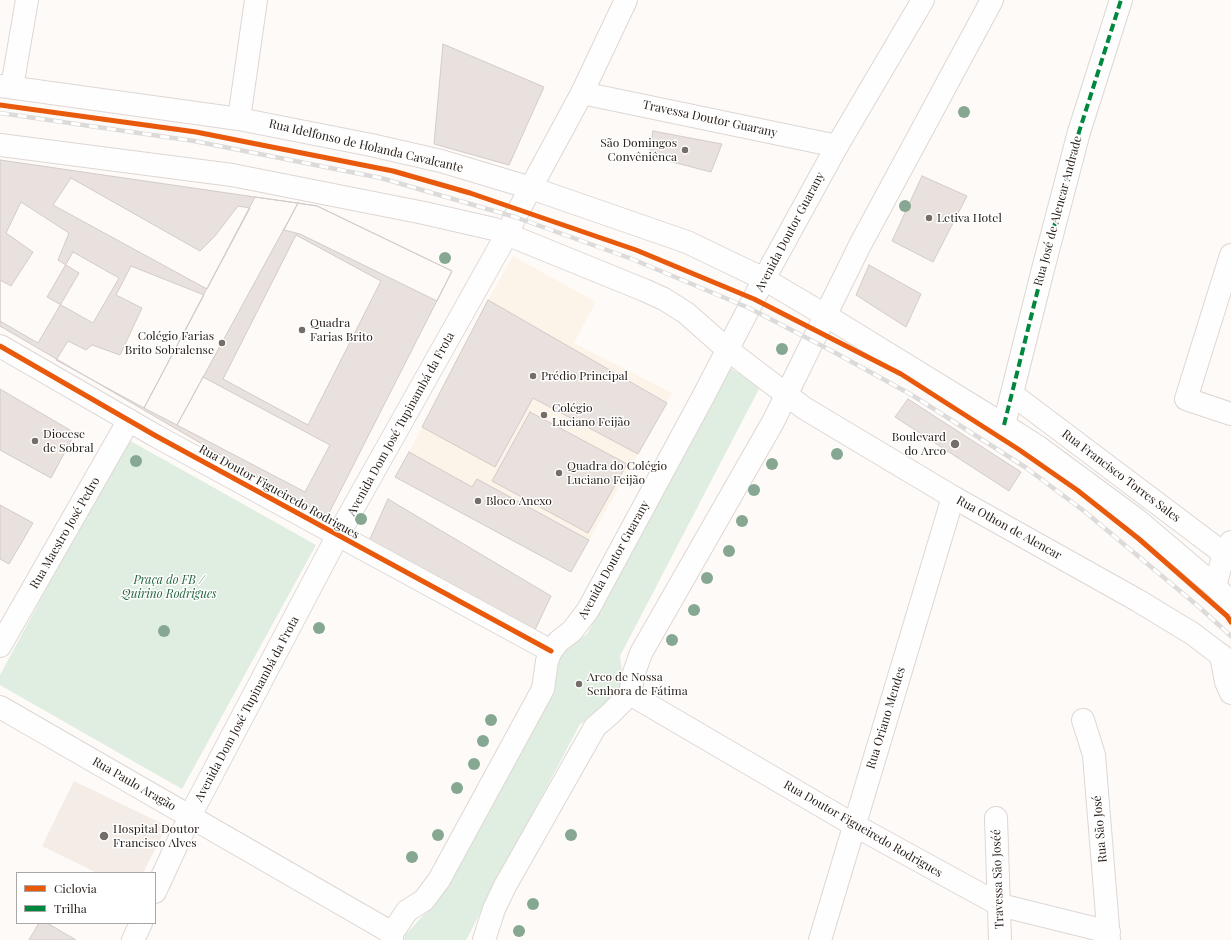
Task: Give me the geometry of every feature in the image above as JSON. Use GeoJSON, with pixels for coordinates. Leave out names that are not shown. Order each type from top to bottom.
{"type":"FeatureCollection","features":[{"type":"Feature","properties":{"kind":"main road"},"geometry":{"type":"LineString","coordinates":[[6,86],[26,0]]}},
{"type":"Feature","properties":{"kind":"main road"},"geometry":{"type":"LineString","coordinates":[[238,119],[256,0]]}},
{"type":"Feature","properties":{"kind":"main road","name":"Avenida Dom José Tupinambá da Frota"},"geometry":{"type":"LineString","coordinates":[[156,890],[190,816],[338,536],[507,234],[582,93],[626,0]]}},
{"type":"Feature","properties":{"kind":"main road","name":"Avenida Doutor Guarany"},"geometry":{"type":"LineString","coordinates":[[551,650],[559,641],[572,631],[588,610],[837,146],[923,0]]}},
{"type":"Feature","properties":{"kind":"main road"},"geometry":{"type":"LineString","coordinates":[[484,940],[494,909],[505,886],[595,727],[630,694],[634,672],[641,653],[773,422],[860,245],[992,0]]}},
{"type":"Feature","properties":{"kind":"main road","name":"Rua José de Alencar Andrade"},"geometry":{"type":"LineString","coordinates":[[1004,425],[1079,132],[1121,0]]}},
{"type":"Feature","properties":{"kind":"main road","name":"Rua Idelfonso de Holanda Cavalcante"},"geometry":{"type":"LineString","coordinates":[[6,86],[238,119],[371,145],[441,161],[531,188],[687,242],[764,280],[825,315]]}},
{"type":"Feature","properties":{"kind":"main road","name":"Travessa Doutor Guarany"},"geometry":{"type":"LineString","coordinates":[[582,93],[837,146]]}},
{"type":"Feature","properties":{"kind":"main road"},"geometry":{"type":"LineString","coordinates":[[0,146],[232,175],[494,229],[664,299],[686,313],[728,350],[787,394]]}},
{"type":"Feature","properties":{"kind":"main road"},"geometry":{"type":"LineString","coordinates":[[1231,255],[1186,399],[1231,414]]}},
{"type":"Feature","properties":{"kind":"main road"},"geometry":{"type":"LineString","coordinates":[[825,315],[1037,446],[1136,519],[1214,586],[1231,603]]}},
{"type":"Feature","properties":{"kind":"main road","name":"Rua Doutor Figueiredo Rodrigues"},"geometry":{"type":"LineString","coordinates":[[0,346],[129,420],[338,536],[551,650]]}},
{"type":"Feature","properties":{"kind":"main road","name":"Rua Othon de Alencar"},"geometry":{"type":"LineString","coordinates":[[787,394],[804,408],[953,497],[1137,600],[1193,634],[1226,659]]}},
{"type":"Feature","properties":{"kind":"main road","name":"Rua Francisco Torres Sales"},"geometry":{"type":"LineString","coordinates":[[1012,394],[1229,551]]}},
{"type":"Feature","properties":{"kind":"main road","name":"Rua Maestro José Pedro"},"geometry":{"type":"LineString","coordinates":[[0,646],[129,420]]}},
{"type":"Feature","properties":{"kind":"main road","name":"Rua Oriano Mendes"},"geometry":{"type":"LineString","coordinates":[[820,940],[953,497]]}},
{"type":"Feature","properties":{"kind":"main road"},"geometry":{"type":"LineString","coordinates":[[1214,586],[1229,551]]}},
{"type":"Feature","properties":{"kind":"main road"},"geometry":{"type":"LineString","coordinates":[[392,936],[407,911],[424,900],[439,880],[543,689],[547,661],[551,650]]}},
{"type":"Feature","properties":{"kind":"main road"},"geometry":{"type":"LineString","coordinates":[[1226,659],[1226,682],[1231,693]]}},
{"type":"Feature","properties":{"kind":"main road","name":"Rua Doutor Figueiredo Rodrigues"},"geometry":{"type":"LineString","coordinates":[[630,694],[854,825],[1000,906],[1109,936]]}},
{"type":"Feature","properties":{"kind":"main road","name":"Rua Paulo Aragão"},"geometry":{"type":"LineString","coordinates":[[0,707],[190,816],[392,936]]}},
{"type":"Feature","properties":{"kind":"main road","name":"Rua São José"},"geometry":{"type":"LineString","coordinates":[[1083,720],[1094,755],[1109,936]]}},
{"type":"Feature","properties":{"kind":"main road","name":"Travessa São Joséé"},"geometry":{"type":"LineString","coordinates":[[996,818],[1000,940]]}},
{"type":"Feature","properties":{"kind":"main road"},"geometry":{"type":"LineString","coordinates":[[133,940],[141,924]]}},
{"type":"Feature","properties":{"kind":"shaded area","name":"Colégio Luciano Feijão"},"geometry":{"type":"Polygon","coordinates":[[[513,256],[596,302],[574,343],[672,393],[571,572],[395,477],[488,300],[513,256]]]}},
{"type":"Feature","properties":{"kind":"shaded area","name":"Hospital Doutor Francisco Alves"},"geometry":{"type":"Polygon","coordinates":[[[74,781],[167,826],[144,872],[95,872],[42,846],[74,781]]]}},
{"type":"Feature","properties":{"kind":"green space"},"geometry":{"type":"Polygon","coordinates":[[[730,368],[760,387],[620,656],[623,682],[613,707],[580,724],[466,940],[404,940],[405,935],[435,903],[556,660],[571,645],[587,634],[730,368]]]}},
{"type":"Feature","properties":{"kind":"green space","name":"Praça do FB / Quirino Rodrigues"},"geometry":{"type":"Polygon","coordinates":[[[127,439],[316,545],[182,789],[0,685],[0,675],[127,439]]]}},
{"type":"Feature","properties":{"kind":"building"},"geometry":{"type":"Polygon","coordinates":[[[443,44],[544,87],[509,165],[434,144],[443,44]]]}},
{"type":"Feature","properties":{"kind":"building","name":"São Domingos Convêniênca"},"geometry":{"type":"Polygon","coordinates":[[[653,131],[722,144],[711,172],[649,156],[653,131]]]}},
{"type":"Feature","properties":{"kind":"building","name":"Colégio Farias Brito Sobralense"},"geometry":{"type":"Polygon","coordinates":[[[0,160],[317,206],[452,271],[327,517],[0,326],[0,160]]]}},
{"type":"Feature","properties":{"kind":"building","name":"Letiva Hotel"},"geometry":{"type":"Polygon","coordinates":[[[922,176],[967,196],[933,262],[892,241],[922,176]]]}},
{"type":"Feature","properties":{"kind":"building"},"geometry":{"type":"Polygon","coordinates":[[[71,178],[200,251],[215,236],[238,206],[250,208],[207,289],[53,205],[71,178]]]}},
{"type":"Feature","properties":{"kind":"building"},"geometry":{"type":"Polygon","coordinates":[[[255,197],[298,203],[177,425],[144,408],[255,197]]]}},
{"type":"Feature","properties":{"kind":"building"},"geometry":{"type":"Polygon","coordinates":[[[21,202],[69,233],[58,260],[79,273],[38,343],[0,321],[0,280],[11,286],[33,252],[6,233],[21,202]]]}},
{"type":"Feature","properties":{"kind":"building"},"geometry":{"type":"Polygon","coordinates":[[[298,203],[317,206],[452,271],[437,301],[300,234],[284,230],[298,203]]]}},
{"type":"Feature","properties":{"kind":"building","name":"Quadra Farias Brito"},"geometry":{"type":"Polygon","coordinates":[[[296,235],[381,281],[308,425],[223,379],[296,235]]]}},
{"type":"Feature","properties":{"kind":"building"},"geometry":{"type":"Polygon","coordinates":[[[73,252],[119,278],[93,323],[47,297],[73,252]]]}},
{"type":"Feature","properties":{"kind":"building"},"geometry":{"type":"Polygon","coordinates":[[[869,265],[921,294],[906,327],[856,295],[869,265]]]}},
{"type":"Feature","properties":{"kind":"building"},"geometry":{"type":"Polygon","coordinates":[[[131,266],[204,295],[144,408],[56,360],[68,341],[86,350],[92,345],[120,355],[142,308],[116,295],[131,266]]]}},
{"type":"Feature","properties":{"kind":"building","name":"Prédio Principal"},"geometry":{"type":"Polygon","coordinates":[[[488,300],[667,403],[638,454],[533,398],[495,467],[422,427],[488,300]]]}},
{"type":"Feature","properties":{"kind":"building"},"geometry":{"type":"Polygon","coordinates":[[[203,377],[330,445],[305,492],[177,425],[203,377]]]}},
{"type":"Feature","properties":{"kind":"building","name":"Diocese de Sobral"},"geometry":{"type":"Polygon","coordinates":[[[0,389],[75,433],[51,478],[0,450],[0,389]]]}},
{"type":"Feature","properties":{"kind":"building","name":"Boulevard do Arco"},"geometry":{"type":"Polygon","coordinates":[[[908,399],[1021,472],[1009,491],[895,417],[908,399]]]}},
{"type":"Feature","properties":{"kind":"building","name":"Quadra do Colégio Luciano Feijão"},"geometry":{"type":"Polygon","coordinates":[[[530,412],[627,464],[588,533],[492,481],[530,412]]]}},
{"type":"Feature","properties":{"kind":"building","name":"Bloco Anexo"},"geometry":{"type":"Polygon","coordinates":[[[409,452],[472,487],[477,479],[589,540],[571,572],[395,477],[409,452]]]}},
{"type":"Feature","properties":{"kind":"building"},"geometry":{"type":"Polygon","coordinates":[[[388,499],[551,596],[535,630],[369,541],[388,499]]]}},
{"type":"Feature","properties":{"kind":"building"},"geometry":{"type":"Polygon","coordinates":[[[0,505],[33,523],[9,564],[0,559],[0,505]]]}},
{"type":"Feature","properties":{"kind":"building"},"geometry":{"type":"Polygon","coordinates":[[[38,924],[49,924],[76,940],[29,940],[38,924]]]}},
{"type":"Feature","properties":{"kind":"railway"},"geometry":{"type":"LineString","coordinates":[[0,113],[194,141],[381,178],[515,217],[632,259],[749,308],[912,395],[1025,467],[1084,511],[1198,606],[1231,636]]}},
{"type":"Feature","properties":{"kind":"marked path"},"geometry":{"type":"LineString","coordinates":[[1004,425],[1079,132],[1121,0]]}},
{"type":"Feature","properties":{"kind":"cycle path"},"geometry":{"type":"LineString","coordinates":[[0,105],[196,132],[393,171],[470,193],[636,250],[754,299],[901,374],[1018,449],[1077,490],[1139,539],[1227,616],[1231,622]]}},
{"type":"Feature","properties":{"kind":"cycle path"},"geometry":{"type":"LineString","coordinates":[[0,346],[156,436],[551,651]]}},
{"type":"Feature","properties":{"kind":"place","name":"São Domingos Convêniênca"},"geometry":{"type":"Point","coordinates":[685,150]}},
{"type":"Feature","properties":{"kind":"place","name":"Letiva Hotel"},"geometry":{"type":"Point","coordinates":[929,218]}},
{"type":"Feature","properties":{"kind":"place","name":"Quadra Farias Brito"},"geometry":{"type":"Point","coordinates":[302,330]}},
{"type":"Feature","properties":{"kind":"place","name":"Colégio Farias Brito Sobralense"},"geometry":{"type":"Point","coordinates":[222,343]}},
{"type":"Feature","properties":{"kind":"place","name":"Prédio Principal"},"geometry":{"type":"Point","coordinates":[533,376]}},
{"type":"Feature","properties":{"kind":"place","name":"Colégio Luciano Feijão"},"geometry":{"type":"Point","coordinates":[544,415]}},
{"type":"Feature","properties":{"kind":"place","name":"Diocese de Sobral"},"geometry":{"type":"Point","coordinates":[35,441]}},
{"type":"Feature","properties":{"kind":"place","name":"Boulevard do Arco"},"geometry":{"type":"Point","coordinates":[955,444]}},
{"type":"Feature","properties":{"kind":"place","name":"Quadra do Colégio Luciano Feijão"},"geometry":{"type":"Point","coordinates":[559,473]}},
{"type":"Feature","properties":{"kind":"place","name":"Bloco Anexo"},"geometry":{"type":"Point","coordinates":[478,501]}},
{"type":"Feature","properties":{"kind":"place","name":"Arco de Nossa Senhora de Fátima"},"geometry":{"type":"Point","coordinates":[579,684]}},
{"type":"Feature","properties":{"kind":"place","name":"Hospital Doutor Francisco Alves"},"geometry":{"type":"Point","coordinates":[104,836]}}]}
